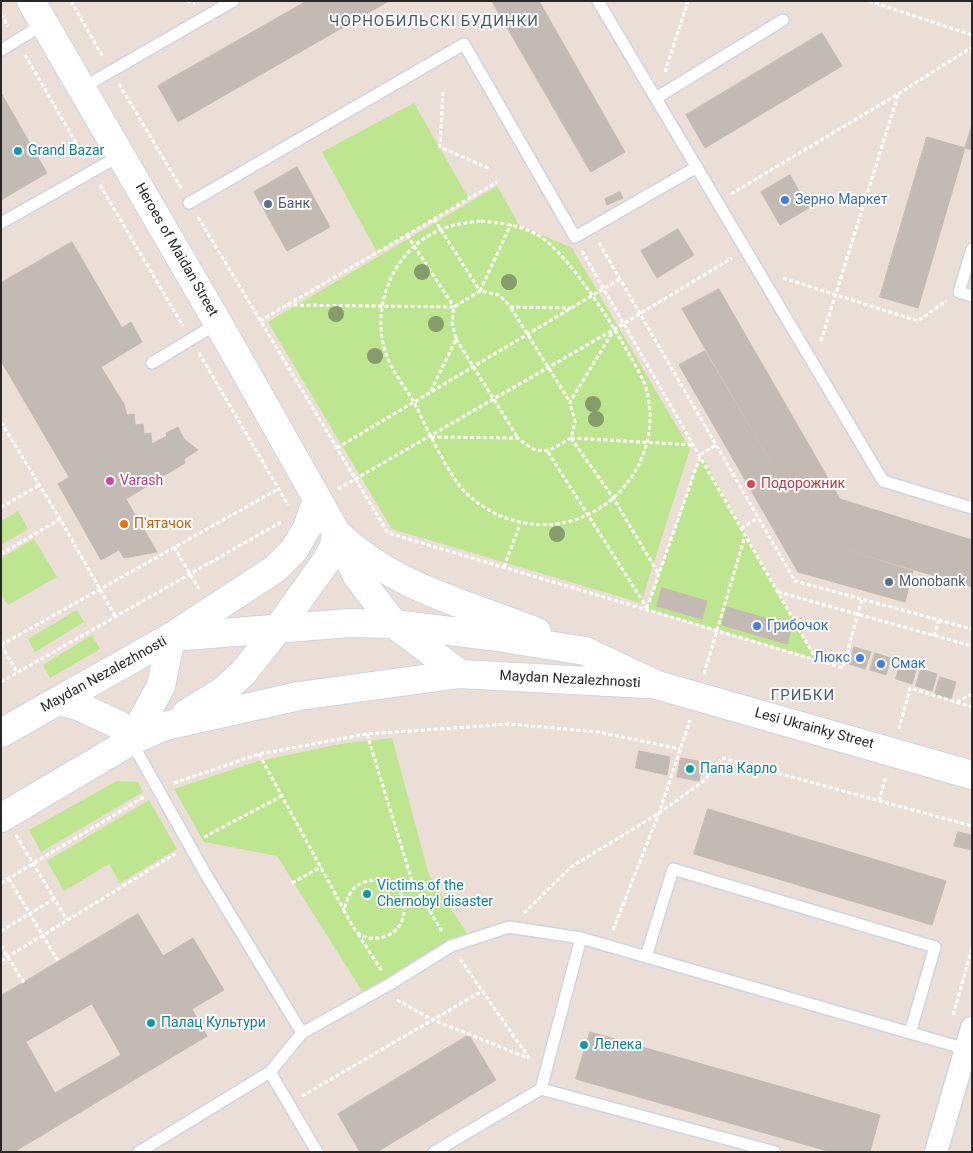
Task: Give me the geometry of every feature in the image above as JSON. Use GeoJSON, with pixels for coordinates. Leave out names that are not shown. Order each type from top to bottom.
{"type":"FeatureCollection","features":[{"type":"Feature","properties":{"kind":"main road","name":"Heroes of Maidan Street"},"geometry":{"type":"LineString","coordinates":[[38,12],[218,323],[336,532]]}},
{"type":"Feature","properties":{"kind":"main road"},"geometry":{"type":"LineString","coordinates":[[58,701],[78,706],[119,725],[131,741],[161,686],[171,637],[275,569],[294,550],[307,528],[317,500]]}},
{"type":"Feature","properties":{"kind":"main road"},"geometry":{"type":"LineString","coordinates":[[336,532],[357,576],[394,624],[460,674]]}},
{"type":"Feature","properties":{"kind":"main road"},"geometry":{"type":"LineString","coordinates":[[165,726],[224,691],[243,672],[278,630],[327,560],[334,546],[336,532]]}},
{"type":"Feature","properties":{"kind":"main road"},"geometry":{"type":"LineString","coordinates":[[336,532],[353,548],[399,579],[585,651]]}},
{"type":"Feature","properties":{"kind":"main road","name":"Maydan Nezalezhnosti"},"geometry":{"type":"LineString","coordinates":[[1,733],[171,637],[350,624],[394,624],[491,636],[585,651],[657,685]]}},
{"type":"Feature","properties":{"kind":"main road","name":"Maydan Nezalezhnosti"},"geometry":{"type":"LineString","coordinates":[[1,818],[131,741],[165,726],[299,696],[460,674],[657,685]]}},
{"type":"Feature","properties":{"kind":"main road","name":"Lesi Ukrainky Street"},"geometry":{"type":"LineString","coordinates":[[657,685],[972,775]]}},
{"type":"Feature","properties":{"kind":"street"},"geometry":{"type":"LineString","coordinates":[[936,1152],[966,1049],[962,1024]]}},
{"type":"Feature","properties":{"kind":"lane"},"geometry":{"type":"LineString","coordinates":[[82,88],[218,5],[233,1]]}},
{"type":"Feature","properties":{"kind":"lane"},"geometry":{"type":"LineString","coordinates":[[598,1],[883,481],[972,508]]}},
{"type":"Feature","properties":{"kind":"lane"},"geometry":{"type":"LineString","coordinates":[[1,50],[17,40],[38,12]]}},
{"type":"Feature","properties":{"kind":"lane"},"geometry":{"type":"LineString","coordinates":[[656,98],[783,20]]}},
{"type":"Feature","properties":{"kind":"lane"},"geometry":{"type":"LineString","coordinates":[[189,203],[464,44],[575,237],[697,167]]}},
{"type":"Feature","properties":{"kind":"lane"},"geometry":{"type":"LineString","coordinates":[[1,224],[121,155]]}},
{"type":"Feature","properties":{"kind":"lane"},"geometry":{"type":"LineString","coordinates":[[972,249],[959,292],[972,296]]}},
{"type":"Feature","properties":{"kind":"lane"},"geometry":{"type":"LineString","coordinates":[[152,363],[218,323]]}},
{"type":"Feature","properties":{"kind":"lane"},"geometry":{"type":"LineString","coordinates":[[131,741],[157,790],[302,1033]]}},
{"type":"Feature","properties":{"kind":"lane"},"geometry":{"type":"LineString","coordinates":[[646,957],[672,869],[936,947],[910,1033]]}},
{"type":"Feature","properties":{"kind":"lane"},"geometry":{"type":"LineString","coordinates":[[139,1152],[270,1072],[302,1033],[390,984],[451,946],[509,927],[581,938],[966,1049]]}},
{"type":"Feature","properties":{"kind":"lane"},"geometry":{"type":"LineString","coordinates":[[434,1152],[541,1089],[581,938]]}},
{"type":"Feature","properties":{"kind":"lane"},"geometry":{"type":"LineString","coordinates":[[270,1072],[317,1152]]}},
{"type":"Feature","properties":{"kind":"lane"},"geometry":{"type":"LineString","coordinates":[[541,1089],[775,1152]]}},
{"type":"Feature","properties":{"kind":"path"},"geometry":{"type":"LineString","coordinates":[[71,1],[189,203],[388,533],[647,608],[843,668],[862,599]]}},
{"type":"Feature","properties":{"kind":"path"},"geometry":{"type":"LineString","coordinates":[[656,98],[688,1]]}},
{"type":"Feature","properties":{"kind":"path"},"geometry":{"type":"LineString","coordinates":[[870,1],[972,36]]}},
{"type":"Feature","properties":{"kind":"path"},"geometry":{"type":"LineString","coordinates":[[1,14],[288,506]]}},
{"type":"Feature","properties":{"kind":"path"},"geometry":{"type":"LineString","coordinates":[[718,202],[898,94],[972,47]]}},
{"type":"Feature","properties":{"kind":"path"},"geometry":{"type":"LineString","coordinates":[[443,92],[440,147],[490,169]]}},
{"type":"Feature","properties":{"kind":"path"},"geometry":{"type":"LineString","coordinates":[[814,364],[898,94]]}},
{"type":"Feature","properties":{"kind":"path"},"geometry":{"type":"LineString","coordinates":[[260,321],[497,182]]}},
{"type":"Feature","properties":{"kind":"path"},"geometry":{"type":"LineString","coordinates":[[434,219],[480,291],[499,295],[511,307],[547,368],[570,402],[575,422],[571,438],[614,499],[659,574]]}},
{"type":"Feature","properties":{"kind":"path"},"geometry":{"type":"LineString","coordinates":[[481,221],[511,224],[537,235],[562,254],[614,330],[644,382],[650,411],[648,441],[640,462],[629,482],[614,499],[590,515],[568,523],[552,525],[520,524],[490,512],[464,491],[386,354],[380,328],[382,308],[392,274],[408,252],[415,246],[429,235],[454,224],[481,221]]}},
{"type":"Feature","properties":{"kind":"path"},"geometry":{"type":"LineString","coordinates":[[287,305],[454,308],[480,291],[511,224]]}},
{"type":"Feature","properties":{"kind":"path"},"geometry":{"type":"LineString","coordinates":[[590,228],[795,581],[972,629]]}},
{"type":"Feature","properties":{"kind":"path"},"geometry":{"type":"LineString","coordinates":[[407,235],[454,308],[452,322],[456,339],[518,438],[532,451],[548,452],[571,438],[694,445]]}},
{"type":"Feature","properties":{"kind":"path"},"geometry":{"type":"LineString","coordinates":[[575,237],[694,445],[701,454],[816,660]]}},
{"type":"Feature","properties":{"kind":"path"},"geometry":{"type":"LineString","coordinates":[[356,480],[614,330],[746,250]]}},
{"type":"Feature","properties":{"kind":"path"},"geometry":{"type":"LineString","coordinates":[[758,270],[918,321],[959,292]]}},
{"type":"Feature","properties":{"kind":"path"},"geometry":{"type":"LineString","coordinates":[[337,448],[620,279]]}},
{"type":"Feature","properties":{"kind":"path"},"geometry":{"type":"LineString","coordinates":[[511,307],[571,308]]}},
{"type":"Feature","properties":{"kind":"path"},"geometry":{"type":"LineString","coordinates":[[570,402],[614,330]]}},
{"type":"Feature","properties":{"kind":"path"},"geometry":{"type":"LineString","coordinates":[[431,392],[456,339]]}},
{"type":"Feature","properties":{"kind":"path"},"geometry":{"type":"LineString","coordinates":[[2,421],[115,616]]}},
{"type":"Feature","properties":{"kind":"path"},"geometry":{"type":"LineString","coordinates":[[431,436],[518,438]]}},
{"type":"Feature","properties":{"kind":"path"},"geometry":{"type":"LineString","coordinates":[[647,608],[701,454],[716,445]]}},
{"type":"Feature","properties":{"kind":"path"},"geometry":{"type":"LineString","coordinates":[[548,452],[590,515],[647,608]]}},
{"type":"Feature","properties":{"kind":"path"},"geometry":{"type":"LineString","coordinates":[[1,507],[40,485]]}},
{"type":"Feature","properties":{"kind":"path"},"geometry":{"type":"LineString","coordinates":[[17,672],[1,645],[99,588],[284,486]]}},
{"type":"Feature","properties":{"kind":"path"},"geometry":{"type":"LineString","coordinates":[[741,528],[758,518]]}},
{"type":"Feature","properties":{"kind":"path"},"geometry":{"type":"LineString","coordinates":[[1,554],[60,519]]}},
{"type":"Feature","properties":{"kind":"path"},"geometry":{"type":"LineString","coordinates":[[1,682],[285,519]]}},
{"type":"Feature","properties":{"kind":"path"},"geometry":{"type":"LineString","coordinates":[[504,567],[520,524]]}},
{"type":"Feature","properties":{"kind":"path"},"geometry":{"type":"LineString","coordinates":[[607,945],[659,813],[698,697],[745,535]]}},
{"type":"Feature","properties":{"kind":"path"},"geometry":{"type":"LineString","coordinates":[[174,547],[213,610]]}},
{"type":"Feature","properties":{"kind":"path"},"geometry":{"type":"LineString","coordinates":[[778,592],[972,646]]}},
{"type":"Feature","properties":{"kind":"path"},"geometry":{"type":"LineString","coordinates":[[934,636],[938,620]]}},
{"type":"Feature","properties":{"kind":"path"},"geometry":{"type":"LineString","coordinates":[[910,688],[972,707]]}},
{"type":"Feature","properties":{"kind":"path"},"geometry":{"type":"LineString","coordinates":[[957,702],[972,694]]}},
{"type":"Feature","properties":{"kind":"path"},"geometry":{"type":"LineString","coordinates":[[1,884],[157,790],[260,754],[366,734],[510,724],[598,732],[680,749]]}},
{"type":"Feature","properties":{"kind":"path"},"geometry":{"type":"LineString","coordinates":[[366,734],[412,881],[451,946],[529,1058],[541,1089]]}},
{"type":"Feature","properties":{"kind":"path"},"geometry":{"type":"LineString","coordinates":[[260,754],[344,911],[390,984]]}},
{"type":"Feature","properties":{"kind":"path"},"geometry":{"type":"LineString","coordinates":[[509,927],[571,867],[659,813],[705,780],[722,758],[972,826]]}},
{"type":"Feature","properties":{"kind":"path"},"geometry":{"type":"LineString","coordinates":[[1,961],[190,844],[282,796]]}},
{"type":"Feature","properties":{"kind":"path"},"geometry":{"type":"LineString","coordinates":[[33,864],[67,920]]}},
{"type":"Feature","properties":{"kind":"path"},"geometry":{"type":"LineString","coordinates":[[292,883],[321,867]]}},
{"type":"Feature","properties":{"kind":"path"},"geometry":{"type":"LineString","coordinates":[[9,879],[58,961]]}},
{"type":"Feature","properties":{"kind":"path"},"geometry":{"type":"LineString","coordinates":[[344,911],[349,893],[362,881],[380,879],[399,888],[405,905],[401,924],[387,937],[368,939],[357,932]]}},
{"type":"Feature","properties":{"kind":"path"},"geometry":{"type":"LineString","coordinates":[[399,888],[412,881]]}},
{"type":"Feature","properties":{"kind":"path"},"geometry":{"type":"LineString","coordinates":[[1,932],[54,899]]}},
{"type":"Feature","properties":{"kind":"path"},"geometry":{"type":"LineString","coordinates":[[1,946],[24,983]]}},
{"type":"Feature","properties":{"kind":"path"},"geometry":{"type":"LineString","coordinates":[[962,1024],[972,948]]}},
{"type":"Feature","properties":{"kind":"path"},"geometry":{"type":"LineString","coordinates":[[379,990],[431,1020],[529,1058]]}},
{"type":"Feature","properties":{"kind":"path"},"geometry":{"type":"LineString","coordinates":[[288,1104],[482,991]]}},
{"type":"Feature","properties":{"kind":"green space"},"geometry":{"type":"Polygon","coordinates":[[[414,103],[469,199],[377,252],[322,152],[414,103]]]}},
{"type":"Feature","properties":{"kind":"green space"},"geometry":{"type":"Polygon","coordinates":[[[497,186],[519,225],[572,248],[690,449],[641,603],[392,529],[268,322],[497,186]]]}},
{"type":"Feature","properties":{"kind":"green space"},"geometry":{"type":"Polygon","coordinates":[[[701,454],[816,659],[647,609],[701,454]]]}},
{"type":"Feature","properties":{"kind":"green space"},"geometry":{"type":"Polygon","coordinates":[[[18,511],[28,529],[1,545],[1,521],[18,511]]]}},
{"type":"Feature","properties":{"kind":"green space"},"geometry":{"type":"Polygon","coordinates":[[[34,539],[57,577],[8,605],[1,594],[1,558],[34,539]]]}},
{"type":"Feature","properties":{"kind":"green space"},"geometry":{"type":"Polygon","coordinates":[[[77,610],[84,622],[35,652],[28,639],[77,610]]]}},
{"type":"Feature","properties":{"kind":"green space"},"geometry":{"type":"Polygon","coordinates":[[[92,635],[100,649],[50,678],[43,665],[92,635]]]}},
{"type":"Feature","properties":{"kind":"green space"},"geometry":{"type":"Polygon","coordinates":[[[392,738],[429,875],[472,941],[367,999],[277,856],[204,842],[174,789],[255,762],[340,744],[392,738]]]}},
{"type":"Feature","properties":{"kind":"green space"},"geometry":{"type":"Polygon","coordinates":[[[117,781],[138,782],[143,792],[41,852],[29,830],[117,781]]]}},
{"type":"Feature","properties":{"kind":"green space"},"geometry":{"type":"Polygon","coordinates":[[[149,800],[177,849],[120,883],[109,864],[64,891],[47,861],[149,800]]]}},
{"type":"Feature","properties":{"kind":"building"},"geometry":{"type":"Polygon","coordinates":[[[307,1],[389,1],[178,122],[158,86],[307,1]]]}},
{"type":"Feature","properties":{"kind":"building"},"geometry":{"type":"Polygon","coordinates":[[[492,1],[539,1],[625,152],[591,172],[492,1]]]}},
{"type":"Feature","properties":{"kind":"building"},"geometry":{"type":"Polygon","coordinates":[[[822,33],[842,66],[705,148],[686,115],[822,33]]]}},
{"type":"Feature","properties":{"kind":"building","name":"Grand Bazar"},"geometry":{"type":"Polygon","coordinates":[[[1,93],[47,173],[1,200],[1,93]]]}},
{"type":"Feature","properties":{"kind":"building"},"geometry":{"type":"Polygon","coordinates":[[[972,125],[972,150],[965,148],[972,125]]]}},
{"type":"Feature","properties":{"kind":"building"},"geometry":{"type":"Polygon","coordinates":[[[927,137],[965,148],[918,308],[880,297],[927,137]]]}},
{"type":"Feature","properties":{"kind":"building"},"geometry":{"type":"Polygon","coordinates":[[[297,167],[330,227],[287,251],[254,192],[297,167]]]}},
{"type":"Feature","properties":{"kind":"building","name":"Зерно Маркет"},"geometry":{"type":"Polygon","coordinates":[[[790,175],[809,208],[780,225],[761,192],[790,175]]]}},
{"type":"Feature","properties":{"kind":"building"},"geometry":{"type":"Polygon","coordinates":[[[620,192],[623,198],[607,205],[605,199],[620,192]]]}},
{"type":"Feature","properties":{"kind":"building"},"geometry":{"type":"Polygon","coordinates":[[[678,229],[694,255],[657,278],[641,251],[678,229]]]}},
{"type":"Feature","properties":{"kind":"building"},"geometry":{"type":"Polygon","coordinates":[[[72,242],[122,328],[131,322],[142,342],[101,367],[124,404],[79,431],[96,461],[69,477],[1,361],[1,283],[72,242]]]}},
{"type":"Feature","properties":{"kind":"building"},"geometry":{"type":"Polygon","coordinates":[[[719,289],[840,499],[972,540],[972,587],[817,541],[682,309],[719,289]]]}},
{"type":"Feature","properties":{"kind":"building"},"geometry":{"type":"Polygon","coordinates":[[[705,351],[817,541],[913,571],[905,602],[798,572],[679,365],[705,351]]]}},
{"type":"Feature","properties":{"kind":"building","name":"Varash"},"geometry":{"type":"Polygon","coordinates":[[[124,404],[127,415],[134,414],[135,425],[143,424],[144,434],[151,433],[152,444],[167,436],[166,433],[178,427],[184,439],[198,450],[184,459],[185,463],[126,499],[157,552],[124,558],[119,550],[101,560],[58,484],[96,461],[79,431],[124,404]]]}},
{"type":"Feature","properties":{"kind":"building"},"geometry":{"type":"Polygon","coordinates":[[[662,588],[707,601],[702,619],[657,606],[662,588]]]}},
{"type":"Feature","properties":{"kind":"building","name":"Грибочок"},"geometry":{"type":"Polygon","coordinates":[[[727,607],[792,626],[787,644],[722,625],[727,607]]]}},
{"type":"Feature","properties":{"kind":"building","name":"Люкс"},"geometry":{"type":"Polygon","coordinates":[[[854,647],[871,652],[865,669],[849,664],[854,647]]]}},
{"type":"Feature","properties":{"kind":"building","name":"Смак"},"geometry":{"type":"Polygon","coordinates":[[[875,653],[891,658],[886,675],[870,670],[875,653]]]}},
{"type":"Feature","properties":{"kind":"building"},"geometry":{"type":"Polygon","coordinates":[[[900,665],[916,670],[912,684],[896,679],[900,665]]]}},
{"type":"Feature","properties":{"kind":"building"},"geometry":{"type":"Polygon","coordinates":[[[921,669],[937,674],[932,691],[916,686],[921,669]]]}},
{"type":"Feature","properties":{"kind":"building"},"geometry":{"type":"Polygon","coordinates":[[[940,677],[956,682],[951,699],[935,694],[940,677]]]}},
{"type":"Feature","properties":{"kind":"building"},"geometry":{"type":"Polygon","coordinates":[[[639,751],[670,757],[667,775],[636,768],[639,751]]]}},
{"type":"Feature","properties":{"kind":"building","name":"Папа Карло"},"geometry":{"type":"Polygon","coordinates":[[[681,758],[703,762],[699,781],[677,777],[681,758]]]}},
{"type":"Feature","properties":{"kind":"building"},"geometry":{"type":"Polygon","coordinates":[[[708,809],[946,881],[932,925],[694,854],[708,809]]]}},
{"type":"Feature","properties":{"kind":"building"},"geometry":{"type":"Polygon","coordinates":[[[958,832],[972,835],[972,850],[954,846],[958,832]]]}},
{"type":"Feature","properties":{"kind":"building","name":"Палац Культури"},"geometry":{"type":"Polygon","coordinates":[[[138,914],[163,956],[193,938],[224,990],[192,1009],[207,1036],[14,1152],[1,1152],[1,996],[138,914]],[[92,1004],[26,1042],[55,1093],[121,1055],[92,1004]]]}},
{"type":"Feature","properties":{"kind":"building"},"geometry":{"type":"Polygon","coordinates":[[[590,1032],[880,1115],[870,1152],[831,1152],[576,1079],[590,1032]]]}},
{"type":"Feature","properties":{"kind":"building"},"geometry":{"type":"Polygon","coordinates":[[[469,1035],[496,1080],[377,1152],[360,1152],[338,1114],[469,1035]]]}},
{"type":"Feature","properties":{"kind":"place","name":"Grand Bazar"},"geometry":{"type":"Point","coordinates":[18,151]}},
{"type":"Feature","properties":{"kind":"place","name":"Зерно Маркет"},"geometry":{"type":"Point","coordinates":[785,200]}},
{"type":"Feature","properties":{"kind":"place","name":"Банк"},"geometry":{"type":"Point","coordinates":[268,204]}},
{"type":"Feature","properties":{"kind":"place","name":"Varash"},"geometry":{"type":"Point","coordinates":[110,481]}},
{"type":"Feature","properties":{"kind":"place","name":"Подорожник"},"geometry":{"type":"Point","coordinates":[751,484]}},
{"type":"Feature","properties":{"kind":"place","name":"П'ятачок"},"geometry":{"type":"Point","coordinates":[124,524]}},
{"type":"Feature","properties":{"kind":"place","name":"Monobank"},"geometry":{"type":"Point","coordinates":[889,582]}},
{"type":"Feature","properties":{"kind":"place","name":"Грибочок"},"geometry":{"type":"Point","coordinates":[757,626]}},
{"type":"Feature","properties":{"kind":"place","name":"Люкс"},"geometry":{"type":"Point","coordinates":[860,658]}},
{"type":"Feature","properties":{"kind":"place","name":"Смак"},"geometry":{"type":"Point","coordinates":[881,664]}},
{"type":"Feature","properties":{"kind":"place","name":"Папа Карло"},"geometry":{"type":"Point","coordinates":[690,769]}},
{"type":"Feature","properties":{"kind":"place","name":"Victims of the Chernobyl disaster"},"geometry":{"type":"Point","coordinates":[367,894]}},
{"type":"Feature","properties":{"kind":"place","name":"Палац Культури"},"geometry":{"type":"Point","coordinates":[151,1023]}},
{"type":"Feature","properties":{"kind":"place","name":"Лелека"},"geometry":{"type":"Point","coordinates":[584,1045]}},
{"type":"Feature","properties":{"kind":"district","name":"ЧОРНОБИЛЬСКІ БУДИНКИ"},"geometry":{"type":"Point","coordinates":[434,22]}},
{"type":"Feature","properties":{"kind":"district","name":"ГРИБКИ"},"geometry":{"type":"Point","coordinates":[803,696]}}]}
